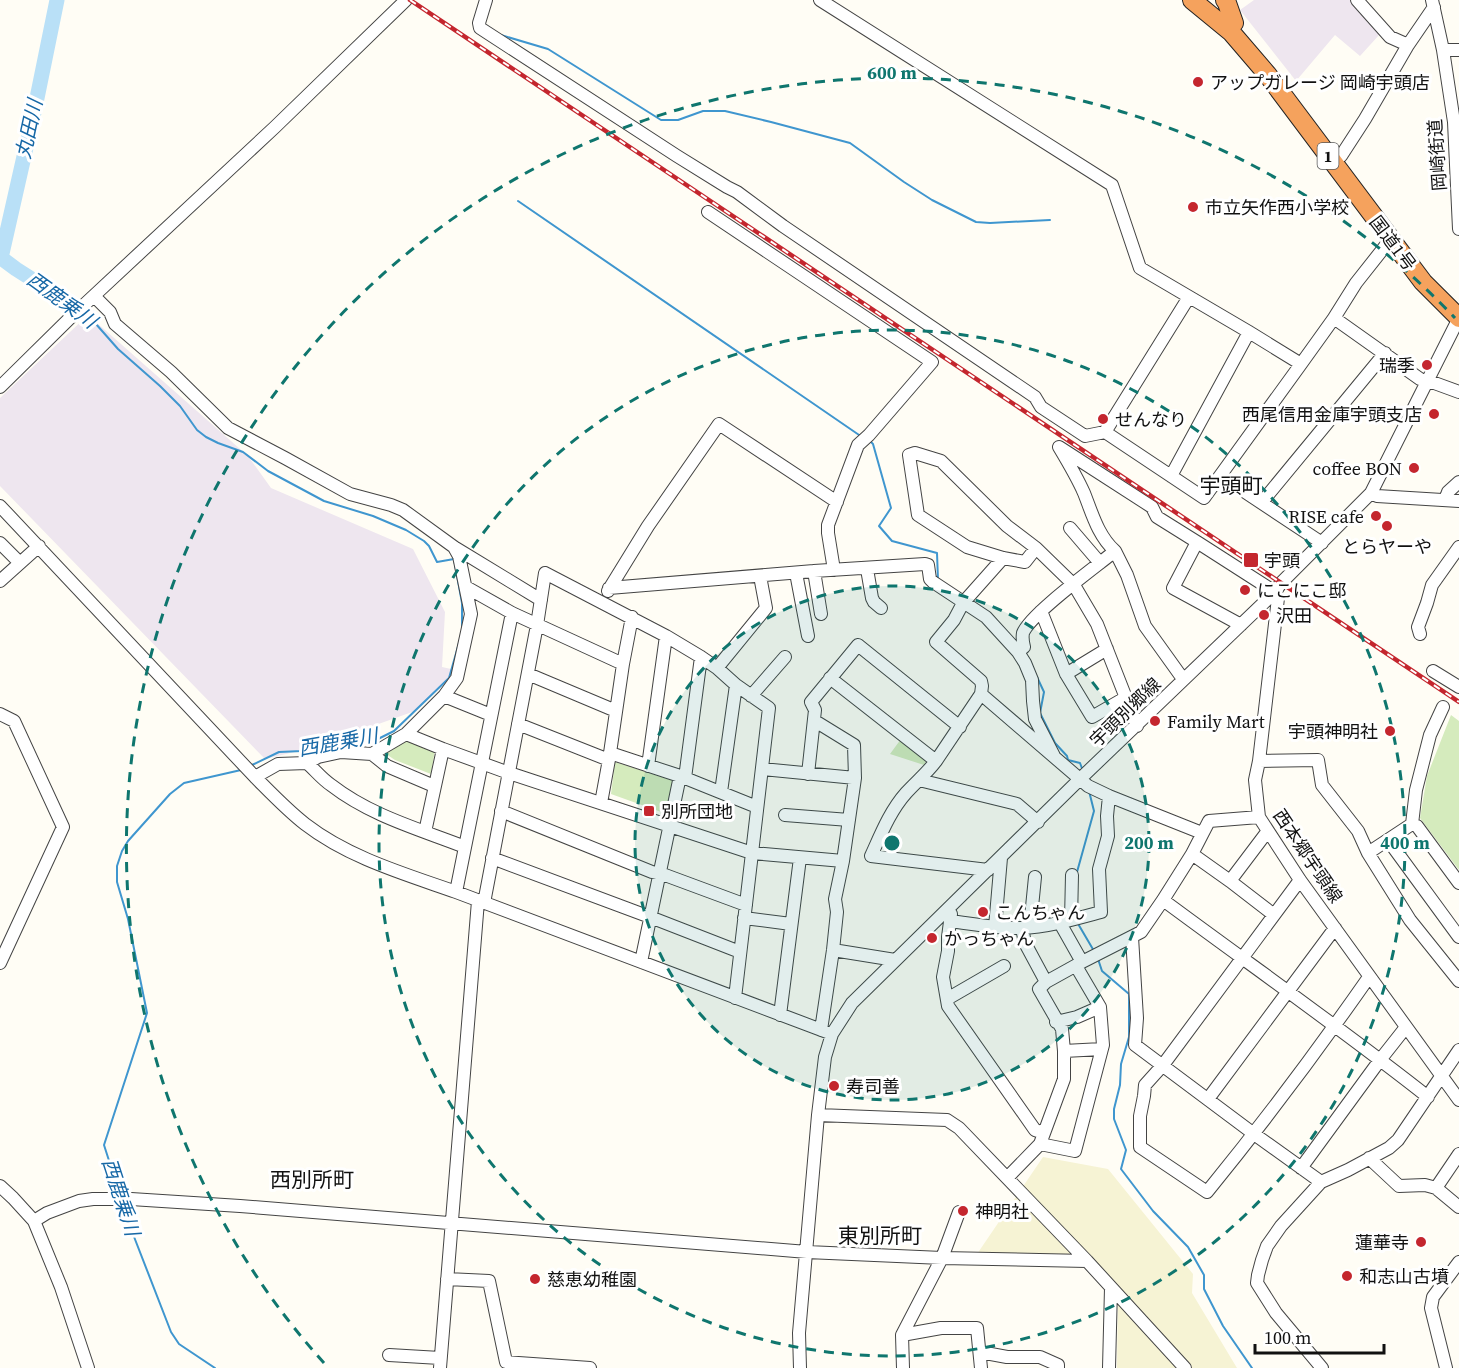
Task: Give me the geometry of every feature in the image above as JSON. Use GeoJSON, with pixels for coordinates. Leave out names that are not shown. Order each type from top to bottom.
{"type":"FeatureCollection","features":[{"type":"Feature","properties":{"kind":"highway","name":"国道1号"},"geometry":{"type":"LineString","coordinates":[[1191,0],[1231,33],[1267,75],[1423,282],[1459,318]]}},
{"type":"Feature","properties":{"kind":"highway","name":"国道1号"},"geometry":{"type":"LineString","coordinates":[[1209,0],[1258,48],[1397,231],[1459,304]]}},
{"type":"Feature","properties":{"kind":"highway"},"geometry":{"type":"LineString","coordinates":[[1225,0],[1234,23]]}},
{"type":"Feature","properties":{"kind":"street"},"geometry":{"type":"LineString","coordinates":[[0,387],[406,0]]}},
{"type":"Feature","properties":{"kind":"street"},"geometry":{"type":"LineString","coordinates":[[486,0],[479,23],[480,27],[677,156],[737,192],[783,226],[1035,397],[1041,407],[1085,436],[1105,432],[1204,498],[1302,364],[1356,283],[1390,240]]}},
{"type":"Feature","properties":{"kind":"street"},"geometry":{"type":"LineString","coordinates":[[820,0],[1112,185],[1140,268],[1302,364]]}},
{"type":"Feature","properties":{"kind":"street"},"geometry":{"type":"LineString","coordinates":[[1357,0],[1390,37],[1408,45]]}},
{"type":"Feature","properties":{"kind":"street"},"geometry":{"type":"LineString","coordinates":[[1341,156],[1433,4]]}},
{"type":"Feature","properties":{"kind":"street","name":"岡崎街道"},"geometry":{"type":"LineString","coordinates":[[1433,4],[1454,122],[1459,229]]}},
{"type":"Feature","properties":{"kind":"street"},"geometry":{"type":"LineString","coordinates":[[1443,50],[1459,50]]}},
{"type":"Feature","properties":{"kind":"street"},"geometry":{"type":"LineString","coordinates":[[708,212],[932,362],[858,445],[828,525],[834,570]]}},
{"type":"Feature","properties":{"kind":"street"},"geometry":{"type":"LineString","coordinates":[[1105,432],[1189,297]]}},
{"type":"Feature","properties":{"kind":"street"},"geometry":{"type":"LineString","coordinates":[[94,298],[110,312],[115,324],[171,372],[228,428],[350,494],[403,510],[454,548],[541,600]]}},
{"type":"Feature","properties":{"kind":"street"},"geometry":{"type":"LineString","coordinates":[[1334,318],[1420,379],[1459,392]]}},
{"type":"Feature","properties":{"kind":"street","name":"宇頭別郷線"},"geometry":{"type":"LineString","coordinates":[[988,870],[1241,625],[1371,493],[1459,318]]}},
{"type":"Feature","properties":{"kind":"street"},"geometry":{"type":"LineString","coordinates":[[1171,476],[1249,332]]}},
{"type":"Feature","properties":{"kind":"street"},"geometry":{"type":"LineString","coordinates":[[1262,502],[1385,353]]}},
{"type":"Feature","properties":{"kind":"street"},"geometry":{"type":"LineString","coordinates":[[601,602],[648,526],[718,424],[837,502]]}},
{"type":"Feature","properties":{"kind":"street"},"geometry":{"type":"LineString","coordinates":[[1183,679],[1145,627],[1126,574],[1115,551],[1100,532],[1083,492],[1059,447],[1152,507],[1157,517],[1278,588]]}},
{"type":"Feature","properties":{"kind":"street"},"geometry":{"type":"LineString","coordinates":[[1036,548],[1025,562],[1003,558],[967,547],[918,515],[909,455],[915,453],[941,461],[1007,526],[1036,548],[1074,585],[1097,624],[1137,726]]}},
{"type":"Feature","properties":{"kind":"street"},"geometry":{"type":"LineString","coordinates":[[1221,476],[1322,543]]}},
{"type":"Feature","properties":{"kind":"street"},"geometry":{"type":"LineString","coordinates":[[1445,500],[1448,492],[1459,482]]}},
{"type":"Feature","properties":{"kind":"street"},"geometry":{"type":"LineString","coordinates":[[1371,493],[1377,496],[1459,501]]}},
{"type":"Feature","properties":{"kind":"street"},"geometry":{"type":"LineString","coordinates":[[0,506],[255,777],[306,825],[342,848],[370,861],[826,1032]]}},
{"type":"Feature","properties":{"kind":"street"},"geometry":{"type":"LineString","coordinates":[[1070,528],[1100,563]]}},
{"type":"Feature","properties":{"kind":"street"},"geometry":{"type":"LineString","coordinates":[[1197,542],[1173,588],[1241,625]]}},
{"type":"Feature","properties":{"kind":"street"},"geometry":{"type":"LineString","coordinates":[[0,543],[20,563]]}},
{"type":"Feature","properties":{"kind":"street"},"geometry":{"type":"LineString","coordinates":[[0,581],[39,546]]}},
{"type":"Feature","properties":{"kind":"street"},"geometry":{"type":"LineString","coordinates":[[255,777],[278,764],[307,763],[318,757],[341,752],[372,754],[406,734],[444,696],[457,678],[471,614],[459,556],[454,548]]}},
{"type":"Feature","properties":{"kind":"street"},"geometry":{"type":"LineString","coordinates":[[1419,634],[1418,627],[1432,585],[1459,548]]}},
{"type":"Feature","properties":{"kind":"street"},"geometry":{"type":"LineString","coordinates":[[1021,650],[1023,632],[1041,611],[1115,551]]}},
{"type":"Feature","properties":{"kind":"street"},"geometry":{"type":"LineString","coordinates":[[988,870],[871,856],[886,821],[906,794],[936,761],[981,694],[981,681],[936,642],[954,620],[963,603],[1003,558]]}},
{"type":"Feature","properties":{"kind":"street"},"geometry":{"type":"LineString","coordinates":[[609,588],[814,571],[928,565],[930,579],[933,582],[986,617],[1021,650],[1032,680],[1035,719],[1054,756]]}},
{"type":"Feature","properties":{"kind":"street"},"geometry":{"type":"LineString","coordinates":[[867,569],[872,598],[881,608]]}},
{"type":"Feature","properties":{"kind":"street"},"geometry":{"type":"LineString","coordinates":[[814,571],[821,614]]}},
{"type":"Feature","properties":{"kind":"street"},"geometry":{"type":"LineString","coordinates":[[389,1355],[440,1363],[481,902],[509,773],[545,573],[632,617],[701,657],[769,708],[735,998]]}},
{"type":"Feature","properties":{"kind":"street"},"geometry":{"type":"LineString","coordinates":[[796,573],[808,636]]}},
{"type":"Feature","properties":{"kind":"street"},"geometry":{"type":"LineString","coordinates":[[717,668],[766,608],[760,576]]}},
{"type":"Feature","properties":{"kind":"street"},"geometry":{"type":"LineString","coordinates":[[466,587],[512,613],[623,664]]}},
{"type":"Feature","properties":{"kind":"street","name":"西本郷宇頭線"},"geometry":{"type":"LineString","coordinates":[[1278,588],[1255,780],[1259,817],[1300,880],[1459,1100]]}},
{"type":"Feature","properties":{"kind":"street"},"geometry":{"type":"LineString","coordinates":[[1041,611],[1066,674],[1092,717],[1125,698]]}},
{"type":"Feature","properties":{"kind":"street"},"geometry":{"type":"LineString","coordinates":[[456,892],[512,613]]}},
{"type":"Feature","properties":{"kind":"street"},"geometry":{"type":"LineString","coordinates":[[601,803],[632,617]]}},
{"type":"Feature","properties":{"kind":"street"},"geometry":{"type":"LineString","coordinates":[[648,766],[666,636]]}},
{"type":"Feature","properties":{"kind":"street"},"geometry":{"type":"LineString","coordinates":[[808,774],[815,710],[812,702],[858,645],[960,727]]}},
{"type":"Feature","properties":{"kind":"street"},"geometry":{"type":"LineString","coordinates":[[1066,674],[1107,649]]}},
{"type":"Feature","properties":{"kind":"street"},"geometry":{"type":"LineString","coordinates":[[641,962],[669,826],[682,777],[701,657]]}},
{"type":"Feature","properties":{"kind":"street"},"geometry":{"type":"LineString","coordinates":[[751,696],[785,657]]}},
{"type":"Feature","properties":{"kind":"street"},"geometry":{"type":"LineString","coordinates":[[1433,672],[1459,687]]}},
{"type":"Feature","properties":{"kind":"street"},"geometry":{"type":"LineString","coordinates":[[528,674],[616,711]]}},
{"type":"Feature","properties":{"kind":"street"},"geometry":{"type":"LineString","coordinates":[[830,678],[936,761]]}},
{"type":"Feature","properties":{"kind":"street"},"geometry":{"type":"LineString","coordinates":[[722,792],[736,685]]}},
{"type":"Feature","properties":{"kind":"street"},"geometry":{"type":"LineString","coordinates":[[981,694],[1088,786],[1202,833]]}},
{"type":"Feature","properties":{"kind":"street"},"geometry":{"type":"LineString","coordinates":[[444,696],[491,715]]}},
{"type":"Feature","properties":{"kind":"street"},"geometry":{"type":"LineString","coordinates":[[1368,854],[1412,824],[1416,790],[1430,735],[1443,707]]}},
{"type":"Feature","properties":{"kind":"street"},"geometry":{"type":"LineString","coordinates":[[0,714],[14,721],[63,827],[0,963]]}},
{"type":"Feature","properties":{"kind":"street"},"geometry":{"type":"LineString","coordinates":[[800,1368],[799,1333],[825,1057],[837,912],[835,899],[855,778],[854,745],[814,722]]}},
{"type":"Feature","properties":{"kind":"street"},"geometry":{"type":"LineString","coordinates":[[518,724],[610,756],[682,777],[757,807]]}},
{"type":"Feature","properties":{"kind":"street"},"geometry":{"type":"LineString","coordinates":[[406,734],[509,773],[752,854],[843,861]]}},
{"type":"Feature","properties":{"kind":"street"},"geometry":{"type":"LineString","coordinates":[[425,832],[443,749]]}},
{"type":"Feature","properties":{"kind":"street"},"geometry":{"type":"LineString","coordinates":[[372,754],[387,766],[434,786]]}},
{"type":"Feature","properties":{"kind":"street"},"geometry":{"type":"LineString","coordinates":[[1259,761],[1318,760],[1322,784],[1358,831],[1368,854],[1410,920],[1459,981]]}},
{"type":"Feature","properties":{"kind":"street"},"geometry":{"type":"LineString","coordinates":[[307,763],[330,785],[364,806],[394,821],[465,847]]}},
{"type":"Feature","properties":{"kind":"street"},"geometry":{"type":"LineString","coordinates":[[762,769],[855,778]]}},
{"type":"Feature","properties":{"kind":"street"},"geometry":{"type":"LineString","coordinates":[[919,780],[1017,804],[1038,822]]}},
{"type":"Feature","properties":{"kind":"street"},"geometry":{"type":"LineString","coordinates":[[950,921],[995,927],[1026,928],[1065,922],[1101,912],[1099,868],[1108,836],[1109,796]]}},
{"type":"Feature","properties":{"kind":"street"},"geometry":{"type":"LineString","coordinates":[[501,811],[652,872],[665,874],[746,905]]}},
{"type":"Feature","properties":{"kind":"street"},"geometry":{"type":"LineString","coordinates":[[785,815],[849,820]]}},
{"type":"Feature","properties":{"kind":"street"},"geometry":{"type":"LineString","coordinates":[[1007,1178],[1042,1139],[1064,1079],[1062,1029],[1039,989],[1046,982],[1141,932],[1192,854],[1209,821],[1259,817]]}},
{"type":"Feature","properties":{"kind":"street"},"geometry":{"type":"LineString","coordinates":[[1412,824],[1417,826],[1459,883]]}},
{"type":"Feature","properties":{"kind":"street"},"geometry":{"type":"LineString","coordinates":[[1230,881],[1267,831]]}},
{"type":"Feature","properties":{"kind":"street"},"geometry":{"type":"LineString","coordinates":[[1388,840],[1459,937]]}},
{"type":"Feature","properties":{"kind":"street"},"geometry":{"type":"LineString","coordinates":[[1192,854],[1274,915]]}},
{"type":"Feature","properties":{"kind":"street"},"geometry":{"type":"LineString","coordinates":[[492,858],[740,952]]}},
{"type":"Feature","properties":{"kind":"street"},"geometry":{"type":"LineString","coordinates":[[780,1015],[800,858]]}},
{"type":"Feature","properties":{"kind":"street"},"geometry":{"type":"LineString","coordinates":[[995,927],[1001,858]]}},
{"type":"Feature","properties":{"kind":"street"},"geometry":{"type":"LineString","coordinates":[[826,1032],[895,960],[988,870]]}},
{"type":"Feature","properties":{"kind":"street"},"geometry":{"type":"LineString","coordinates":[[951,907],[948,951],[943,977],[948,1006],[1042,1139],[1075,1151],[1103,1045],[1100,1007],[1079,964],[1065,922],[1072,875]]}},
{"type":"Feature","properties":{"kind":"street"},"geometry":{"type":"LineString","coordinates":[[1035,877],[1025,943],[1046,982]]}},
{"type":"Feature","properties":{"kind":"street"},"geometry":{"type":"LineString","coordinates":[[1300,880],[1163,1065],[1145,1085],[1140,1116],[1140,1148],[1207,1192],[1254,1134],[1369,977]]}},
{"type":"Feature","properties":{"kind":"street"},"geometry":{"type":"LineString","coordinates":[[1163,900],[1428,1097]]}},
{"type":"Feature","properties":{"kind":"street"},"geometry":{"type":"LineString","coordinates":[[744,918],[791,924]]}},
{"type":"Feature","properties":{"kind":"street"},"geometry":{"type":"LineString","coordinates":[[1208,1099],[1335,928]]}},
{"type":"Feature","properties":{"kind":"street"},"geometry":{"type":"LineString","coordinates":[[1132,938],[1137,1018],[1135,1045],[1321,1182]]}},
{"type":"Feature","properties":{"kind":"street"},"geometry":{"type":"LineString","coordinates":[[833,950],[895,960]]}},
{"type":"Feature","properties":{"kind":"street"},"geometry":{"type":"LineString","coordinates":[[946,999],[1004,966]]}},
{"type":"Feature","properties":{"kind":"street"},"geometry":{"type":"LineString","coordinates":[[1056,1022],[1077,1017],[1100,1007]]}},
{"type":"Feature","properties":{"kind":"street"},"geometry":{"type":"LineString","coordinates":[[1301,1168],[1406,1027]]}},
{"type":"Feature","properties":{"kind":"street"},"geometry":{"type":"LineString","coordinates":[[1064,1051],[1102,1049]]}},
{"type":"Feature","properties":{"kind":"street"},"geometry":{"type":"LineString","coordinates":[[1322,1368],[1276,1313],[1257,1283],[1267,1246],[1281,1226],[1321,1182],[1389,1148],[1398,1140],[1459,1050]]}},
{"type":"Feature","properties":{"kind":"street"},"geometry":{"type":"LineString","coordinates":[[818,1115],[946,1120],[959,1128],[1087,1261],[1185,1368]]}},
{"type":"Feature","properties":{"kind":"street"},"geometry":{"type":"LineString","coordinates":[[1436,1188],[1459,1154]]}},
{"type":"Feature","properties":{"kind":"street"},"geometry":{"type":"LineString","coordinates":[[1369,1158],[1399,1186],[1425,1185],[1436,1188],[1459,1207]]}},
{"type":"Feature","properties":{"kind":"street"},"geometry":{"type":"LineString","coordinates":[[0,1186],[14,1198],[33,1221],[61,1287],[88,1368]]}},
{"type":"Feature","properties":{"kind":"street"},"geometry":{"type":"LineString","coordinates":[[33,1221],[46,1213],[79,1201],[149,1200],[807,1252],[1087,1261]]}},
{"type":"Feature","properties":{"kind":"street"},"geometry":{"type":"LineString","coordinates":[[903,1368],[902,1335],[942,1258],[959,1212]]}},
{"type":"Feature","properties":{"kind":"street"},"geometry":{"type":"LineString","coordinates":[[1446,1368],[1431,1308],[1432,1297],[1459,1262]]}},
{"type":"Feature","properties":{"kind":"street"},"geometry":{"type":"LineString","coordinates":[[447,1279],[489,1281],[506,1362],[590,1368]]}},
{"type":"Feature","properties":{"kind":"street"},"geometry":{"type":"LineString","coordinates":[[1109,1368],[1111,1288]]}},
{"type":"Feature","properties":{"kind":"street"},"geometry":{"type":"LineString","coordinates":[[902,1335],[940,1328],[977,1328],[981,1368]]}},
{"type":"Feature","properties":{"kind":"street"},"geometry":{"type":"LineString","coordinates":[[980,1352],[1006,1357],[1040,1357],[1058,1365],[1058,1368]]}},
{"type":"Feature","properties":{"kind":"shaded area"},"geometry":{"type":"Polygon","coordinates":[[[1254,0],[1351,0],[1380,34],[1360,56],[1335,35],[1296,81],[1240,10],[1254,0]]]}},
{"type":"Feature","properties":{"kind":"shaded area"},"geometry":{"type":"Polygon","coordinates":[[[88,315],[248,456],[271,488],[413,549],[445,612],[442,667],[451,669],[449,678],[415,711],[311,748],[265,759],[0,486],[0,398],[88,315]]]}},
{"type":"Feature","properties":{"kind":"shaded area"},"geometry":{"type":"Polygon","coordinates":[[[1043,1157],[1108,1169],[1193,1274],[1192,1293],[1237,1368],[1117,1368],[1118,1291],[1092,1259],[975,1257],[1043,1157]]]}},
{"type":"Feature","properties":{"kind":"green space"},"geometry":{"type":"Polygon","coordinates":[[[1451,715],[1459,721],[1459,870],[1420,818],[1427,776],[1451,715]]]}},
{"type":"Feature","properties":{"kind":"green space"},"geometry":{"type":"Polygon","coordinates":[[[404,736],[435,750],[431,774],[395,760],[383,752],[404,736]]]}},
{"type":"Feature","properties":{"kind":"green space"},"geometry":{"type":"Polygon","coordinates":[[[901,739],[926,761],[924,765],[890,754],[901,739]]]}},
{"type":"Feature","properties":{"kind":"green space"},"geometry":{"type":"Polygon","coordinates":[[[615,762],[674,781],[664,813],[611,794],[615,762]]]}},
{"type":"Feature","properties":{"kind":"waterway","name":"丸田川"},"geometry":{"type":"LineString","coordinates":[[1,258],[57,0]]}},
{"type":"Feature","properties":{"kind":"waterway"},"geometry":{"type":"LineString","coordinates":[[501,35],[548,49],[661,120],[678,120],[703,111],[725,111],[771,122],[850,143],[932,200],[976,222],[1050,220]]}},
{"type":"Feature","properties":{"kind":"waterway"},"geometry":{"type":"LineString","coordinates":[[518,201],[862,437]]}},
{"type":"Feature","properties":{"kind":"waterway","name":"西鹿乗川"},"geometry":{"type":"LineString","coordinates":[[0,257],[88,315]]}},
{"type":"Feature","properties":{"kind":"waterway","name":"西鹿乗川"},"geometry":{"type":"LineString","coordinates":[[88,315],[118,349],[180,406],[197,430],[206,437],[243,452],[268,471],[324,501],[373,516],[406,530],[429,546],[437,562],[454,559],[462,603],[462,626]]}},
{"type":"Feature","properties":{"kind":"waterway"},"geometry":{"type":"LineString","coordinates":[[870,441],[873,444],[891,508],[879,526],[892,541],[937,553],[938,580]]}},
{"type":"Feature","properties":{"kind":"waterway","name":"西鹿乗川"},"geometry":{"type":"LineString","coordinates":[[252,765],[279,752],[302,751],[322,744],[374,741],[394,731],[449,678],[459,643]]}},
{"type":"Feature","properties":{"kind":"waterway"},"geometry":{"type":"LineString","coordinates":[[1037,677],[1044,692],[1040,713],[1055,743],[1068,760],[1080,763],[1083,771]]}},
{"type":"Feature","properties":{"kind":"waterway","name":"西鹿乗川"},"geometry":{"type":"LineString","coordinates":[[120,1195],[104,1145],[147,1013],[128,919],[117,882],[117,866],[128,841],[170,794],[184,783],[241,770]]}},
{"type":"Feature","properties":{"kind":"waterway"},"geometry":{"type":"LineString","coordinates":[[1077,872],[1094,811],[1089,791]]}},
{"type":"Feature","properties":{"kind":"waterway"},"geometry":{"type":"LineString","coordinates":[[1077,922],[1094,951]]}},
{"type":"Feature","properties":{"kind":"waterway"},"geometry":{"type":"LineString","coordinates":[[1098,959],[1102,971],[1129,994],[1129,1037],[1121,1064],[1120,1085],[1114,1109],[1114,1119],[1126,1150],[1121,1169],[1153,1211],[1188,1247],[1204,1275],[1204,1289],[1223,1326],[1252,1368]]}},
{"type":"Feature","properties":{"kind":"waterway","name":"西鹿乗川"},"geometry":{"type":"LineString","coordinates":[[122,1203],[171,1332],[179,1344],[215,1368]]}},
{"type":"Feature","properties":{"kind":"railway"},"geometry":{"type":"LineString","coordinates":[[410,0],[1459,702]]}},
{"type":"Feature","properties":{"kind":"place","name":"アップガレージ 岡崎宇頭店"},"geometry":{"type":"Point","coordinates":[1198,82]}},
{"type":"Feature","properties":{"kind":"place","name":"市立矢作西小学校"},"geometry":{"type":"Point","coordinates":[1193,207]}},
{"type":"Feature","properties":{"kind":"place","name":"瑞季"},"geometry":{"type":"Point","coordinates":[1427,365]}},
{"type":"Feature","properties":{"kind":"place","name":"西尾信用金庫宇頭支店"},"geometry":{"type":"Point","coordinates":[1434,414]}},
{"type":"Feature","properties":{"kind":"place","name":"せんなり"},"geometry":{"type":"Point","coordinates":[1103,419]}},
{"type":"Feature","properties":{"kind":"place","name":"coffee BON"},"geometry":{"type":"Point","coordinates":[1414,468]}},
{"type":"Feature","properties":{"kind":"place","name":"RISE cafe"},"geometry":{"type":"Point","coordinates":[1376,516]}},
{"type":"Feature","properties":{"kind":"place","name":"とらヤーや"},"geometry":{"type":"Point","coordinates":[1387,526]}},
{"type":"Feature","properties":{"kind":"place","name":"宇頭"},"geometry":{"type":"Point","coordinates":[1251,560]}},
{"type":"Feature","properties":{"kind":"place","name":"にこにこ邸"},"geometry":{"type":"Point","coordinates":[1245,590]}},
{"type":"Feature","properties":{"kind":"place","name":"沢田"},"geometry":{"type":"Point","coordinates":[1264,615]}},
{"type":"Feature","properties":{"kind":"place","name":"Family Mart"},"geometry":{"type":"Point","coordinates":[1155,721]}},
{"type":"Feature","properties":{"kind":"place","name":"宇頭神明社"},"geometry":{"type":"Point","coordinates":[1390,731]}},
{"type":"Feature","properties":{"kind":"place","name":"別所団地"},"geometry":{"type":"Point","coordinates":[649,811]}},
{"type":"Feature","properties":{"kind":"place","name":"こんちゃん"},"geometry":{"type":"Point","coordinates":[983,912]}},
{"type":"Feature","properties":{"kind":"place","name":"かっちゃん"},"geometry":{"type":"Point","coordinates":[932,938]}},
{"type":"Feature","properties":{"kind":"place","name":"寿司善"},"geometry":{"type":"Point","coordinates":[834,1086]}},
{"type":"Feature","properties":{"kind":"place","name":"神明社"},"geometry":{"type":"Point","coordinates":[963,1211]}},
{"type":"Feature","properties":{"kind":"place","name":"蓮華寺"},"geometry":{"type":"Point","coordinates":[1421,1242]}},
{"type":"Feature","properties":{"kind":"place","name":"和志山古墳"},"geometry":{"type":"Point","coordinates":[1347,1276]}},
{"type":"Feature","properties":{"kind":"place","name":"慈恵幼稚園"},"geometry":{"type":"Point","coordinates":[535,1279]}},
{"type":"Feature","properties":{"kind":"district","name":"宇頭町"},"geometry":{"type":"Point","coordinates":[1231,485]}},
{"type":"Feature","properties":{"kind":"district","name":"西別所町"},"geometry":{"type":"Point","coordinates":[312,1179]}},
{"type":"Feature","properties":{"kind":"district","name":"東別所町"},"geometry":{"type":"Point","coordinates":[880,1235]}}]}
